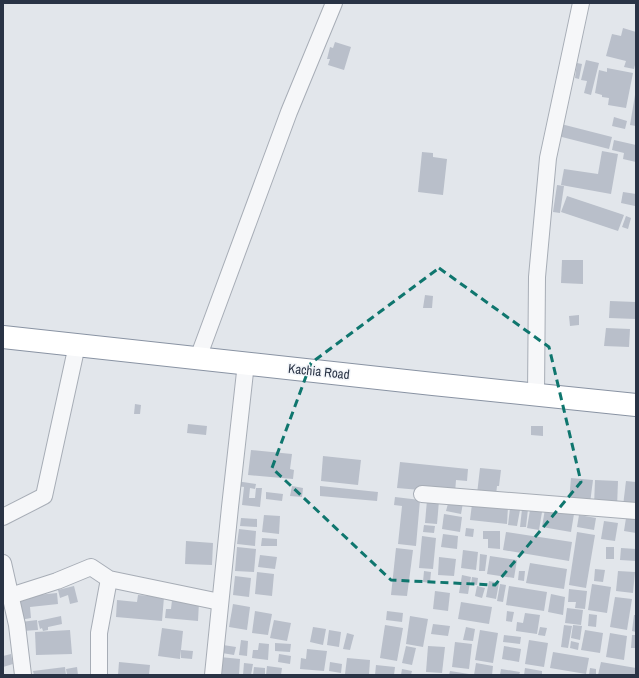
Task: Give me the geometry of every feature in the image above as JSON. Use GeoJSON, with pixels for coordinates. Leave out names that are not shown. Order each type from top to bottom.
{"type":"FeatureCollection","features":[{"type":"Feature","properties":{"kind":"highway","name":"Kachia Road"},"geometry":{"type":"LineString","coordinates":[[3,337],[636,405]]}},
{"type":"Feature","properties":{"kind":"street"},"geometry":{"type":"LineString","coordinates":[[198,358],[289,112],[334,3]]}},
{"type":"Feature","properties":{"kind":"street"},"geometry":{"type":"LineString","coordinates":[[536,395],[537,277],[548,158],[581,3]]}},
{"type":"Feature","properties":{"kind":"street"},"geometry":{"type":"LineString","coordinates":[[3,517],[44,496],[77,345]]}},
{"type":"Feature","properties":{"kind":"street"},"geometry":{"type":"LineString","coordinates":[[213,675],[246,363]]}},
{"type":"Feature","properties":{"kind":"street"},"geometry":{"type":"LineString","coordinates":[[422,494],[636,511]]}},
{"type":"Feature","properties":{"kind":"street"},"geometry":{"type":"LineString","coordinates":[[3,563],[17,625],[23,675]]}},
{"type":"Feature","properties":{"kind":"street"},"geometry":{"type":"LineString","coordinates":[[10,596],[57,581],[91,567],[109,579],[220,602]]}},
{"type":"Feature","properties":{"kind":"street"},"geometry":{"type":"LineString","coordinates":[[99,675],[99,633],[109,579]]}},
{"type":"Feature","properties":{"kind":"highlighted area"},"geometry":{"type":"Polygon","coordinates":[[[439,268],[549,347],[581,482],[495,585],[391,580],[272,468],[311,363],[439,268]]]}},
{"type":"Feature","properties":{"kind":"building"},"geometry":{"type":"Polygon","coordinates":[[[623,28],[636,32],[636,61],[634,69],[624,67],[626,61],[606,56],[612,34],[621,36],[623,28]]]}},
{"type":"Feature","properties":{"kind":"building"},"geometry":{"type":"Polygon","coordinates":[[[335,42],[351,47],[344,70],[328,65],[330,59],[327,59],[330,47],[333,48],[335,42]]]}},
{"type":"Feature","properties":{"kind":"building"},"geometry":{"type":"Polygon","coordinates":[[[586,60],[599,63],[591,95],[584,93],[587,81],[581,80],[586,60]]]}},
{"type":"Feature","properties":{"kind":"building"},"geometry":{"type":"Polygon","coordinates":[[[577,63],[582,64],[579,79],[575,78],[577,63]]]}},
{"type":"Feature","properties":{"kind":"building"},"geometry":{"type":"Polygon","coordinates":[[[607,68],[633,73],[626,108],[608,105],[609,98],[602,97],[602,95],[595,93],[599,70],[607,72],[607,68]]]}},
{"type":"Feature","properties":{"kind":"building"},"geometry":{"type":"Polygon","coordinates":[[[636,95],[636,126],[630,125],[636,95]]]}},
{"type":"Feature","properties":{"kind":"building"},"geometry":{"type":"Polygon","coordinates":[[[614,117],[627,121],[625,129],[612,126],[614,117]]]}},
{"type":"Feature","properties":{"kind":"building"},"geometry":{"type":"Polygon","coordinates":[[[561,124],[612,137],[609,149],[558,136],[561,124]]]}},
{"type":"Feature","properties":{"kind":"building"},"geometry":{"type":"Polygon","coordinates":[[[614,140],[636,145],[636,162],[623,159],[624,153],[612,150],[614,140]]]}},
{"type":"Feature","properties":{"kind":"building"},"geometry":{"type":"Polygon","coordinates":[[[602,151],[618,154],[611,194],[561,185],[564,169],[598,174],[602,151]]]}},
{"type":"Feature","properties":{"kind":"building"},"geometry":{"type":"Polygon","coordinates":[[[422,152],[433,153],[433,157],[447,159],[443,195],[418,192],[422,152]]]}},
{"type":"Feature","properties":{"kind":"building"},"geometry":{"type":"Polygon","coordinates":[[[557,185],[564,186],[560,213],[553,212],[557,185]]]}},
{"type":"Feature","properties":{"kind":"building"},"geometry":{"type":"Polygon","coordinates":[[[623,192],[636,194],[635,206],[621,203],[623,192]]]}},
{"type":"Feature","properties":{"kind":"building"},"geometry":{"type":"Polygon","coordinates":[[[567,196],[624,215],[618,231],[561,212],[567,196]]]}},
{"type":"Feature","properties":{"kind":"building"},"geometry":{"type":"Polygon","coordinates":[[[626,216],[631,218],[628,229],[622,227],[626,216]]]}},
{"type":"Feature","properties":{"kind":"building"},"geometry":{"type":"Polygon","coordinates":[[[562,260],[583,260],[583,284],[561,283],[562,260]]]}},
{"type":"Feature","properties":{"kind":"building"},"geometry":{"type":"Polygon","coordinates":[[[425,295],[433,296],[432,308],[423,308],[425,295]]]}},
{"type":"Feature","properties":{"kind":"building"},"geometry":{"type":"Polygon","coordinates":[[[610,301],[636,302],[636,319],[609,318],[610,301]]]}},
{"type":"Feature","properties":{"kind":"building"},"geometry":{"type":"Polygon","coordinates":[[[579,315],[579,325],[570,326],[569,316],[579,315]]]}},
{"type":"Feature","properties":{"kind":"building"},"geometry":{"type":"Polygon","coordinates":[[[606,328],[630,329],[629,347],[604,346],[606,328]]]}},
{"type":"Feature","properties":{"kind":"building"},"geometry":{"type":"Polygon","coordinates":[[[135,404],[141,405],[140,414],[134,414],[135,404]]]}},
{"type":"Feature","properties":{"kind":"building"},"geometry":{"type":"Polygon","coordinates":[[[188,424],[207,426],[206,435],[187,433],[188,424]]]}},
{"type":"Feature","properties":{"kind":"building"},"geometry":{"type":"Polygon","coordinates":[[[531,426],[543,426],[543,436],[531,435],[531,426]]]}},
{"type":"Feature","properties":{"kind":"building"},"geometry":{"type":"Polygon","coordinates":[[[251,450],[292,454],[290,469],[294,470],[293,479],[248,475],[251,450]]]}},
{"type":"Feature","properties":{"kind":"building"},"geometry":{"type":"Polygon","coordinates":[[[323,456],[361,460],[358,485],[321,481],[323,456]]]}},
{"type":"Feature","properties":{"kind":"building"},"geometry":{"type":"Polygon","coordinates":[[[400,462],[468,469],[467,481],[456,480],[455,493],[397,488],[400,462]]]}},
{"type":"Feature","properties":{"kind":"building"},"geometry":{"type":"Polygon","coordinates":[[[480,468],[501,470],[496,495],[477,494],[480,468]]]}},
{"type":"Feature","properties":{"kind":"building"},"geometry":{"type":"Polygon","coordinates":[[[571,478],[593,480],[590,503],[569,501],[571,478]]]}},
{"type":"Feature","properties":{"kind":"building"},"geometry":{"type":"Polygon","coordinates":[[[595,480],[618,481],[617,507],[594,506],[595,480]]]}},
{"type":"Feature","properties":{"kind":"building"},"geometry":{"type":"Polygon","coordinates":[[[236,481],[256,484],[255,489],[250,488],[249,498],[255,498],[256,488],[262,488],[260,507],[242,505],[244,487],[236,486],[236,481]]]}},
{"type":"Feature","properties":{"kind":"building"},"geometry":{"type":"Polygon","coordinates":[[[626,481],[636,482],[636,508],[623,506],[626,481]]]}},
{"type":"Feature","properties":{"kind":"building"},"geometry":{"type":"Polygon","coordinates":[[[292,486],[303,488],[302,497],[290,496],[292,486]]]}},
{"type":"Feature","properties":{"kind":"building"},"geometry":{"type":"Polygon","coordinates":[[[320,486],[378,492],[377,501],[320,496],[320,486]]]}},
{"type":"Feature","properties":{"kind":"building"},"geometry":{"type":"Polygon","coordinates":[[[266,492],[283,494],[282,501],[266,499],[266,492]]]}},
{"type":"Feature","properties":{"kind":"building"},"geometry":{"type":"Polygon","coordinates":[[[395,497],[420,500],[416,546],[398,544],[402,506],[394,505],[395,497]]]}},
{"type":"Feature","properties":{"kind":"building"},"geometry":{"type":"Polygon","coordinates":[[[427,500],[439,501],[437,524],[425,523],[427,500]]]}},
{"type":"Feature","properties":{"kind":"building"},"geometry":{"type":"Polygon","coordinates":[[[449,500],[463,503],[461,514],[446,511],[449,500]]]}},
{"type":"Feature","properties":{"kind":"building"},"geometry":{"type":"Polygon","coordinates":[[[472,504],[508,507],[507,524],[470,520],[472,504]]]}},
{"type":"Feature","properties":{"kind":"building"},"geometry":{"type":"Polygon","coordinates":[[[510,508],[520,510],[517,526],[508,525],[510,508]]]}},
{"type":"Feature","properties":{"kind":"building"},"geometry":{"type":"Polygon","coordinates":[[[522,509],[528,509],[526,527],[520,527],[522,509]]]}},
{"type":"Feature","properties":{"kind":"building"},"geometry":{"type":"Polygon","coordinates":[[[545,509],[574,514],[571,532],[542,527],[545,509]]]}},
{"type":"Feature","properties":{"kind":"building"},"geometry":{"type":"Polygon","coordinates":[[[530,510],[542,512],[539,530],[527,528],[530,510]]]}},
{"type":"Feature","properties":{"kind":"building"},"geometry":{"type":"Polygon","coordinates":[[[444,514],[462,517],[460,532],[442,529],[444,514]]]}},
{"type":"Feature","properties":{"kind":"building"},"geometry":{"type":"Polygon","coordinates":[[[264,515],[280,516],[279,534],[262,532],[264,515]]]}},
{"type":"Feature","properties":{"kind":"building"},"geometry":{"type":"Polygon","coordinates":[[[579,515],[596,518],[594,530],[577,527],[579,515]]]}},
{"type":"Feature","properties":{"kind":"building"},"geometry":{"type":"Polygon","coordinates":[[[241,518],[257,519],[257,527],[240,526],[241,518]]]}},
{"type":"Feature","properties":{"kind":"building"},"geometry":{"type":"Polygon","coordinates":[[[626,518],[636,519],[636,533],[624,531],[626,518]]]}},
{"type":"Feature","properties":{"kind":"building"},"geometry":{"type":"Polygon","coordinates":[[[604,521],[618,523],[615,541],[601,539],[604,521]]]}},
{"type":"Feature","properties":{"kind":"building"},"geometry":{"type":"Polygon","coordinates":[[[424,525],[435,526],[434,533],[423,532],[424,525]]]}},
{"type":"Feature","properties":{"kind":"building"},"geometry":{"type":"Polygon","coordinates":[[[466,528],[474,529],[473,537],[465,536],[466,528]]]}},
{"type":"Feature","properties":{"kind":"building"},"geometry":{"type":"Polygon","coordinates":[[[239,529],[256,531],[255,546],[237,544],[239,529]]]}},
{"type":"Feature","properties":{"kind":"building"},"geometry":{"type":"Polygon","coordinates":[[[483,531],[500,531],[500,549],[488,548],[488,539],[483,539],[483,531]]]}},
{"type":"Feature","properties":{"kind":"building"},"geometry":{"type":"Polygon","coordinates":[[[506,532],[572,542],[569,561],[503,550],[506,532]]]}},
{"type":"Feature","properties":{"kind":"building"},"geometry":{"type":"Polygon","coordinates":[[[577,532],[595,535],[586,588],[569,585],[577,532]]]}},
{"type":"Feature","properties":{"kind":"building"},"geometry":{"type":"Polygon","coordinates":[[[443,534],[458,536],[457,549],[441,547],[443,534]]]}},
{"type":"Feature","properties":{"kind":"building"},"geometry":{"type":"Polygon","coordinates":[[[422,536],[436,538],[433,569],[419,568],[422,536]]]}},
{"type":"Feature","properties":{"kind":"building"},"geometry":{"type":"Polygon","coordinates":[[[262,538],[277,539],[277,546],[261,546],[262,538]]]}},
{"type":"Feature","properties":{"kind":"building"},"geometry":{"type":"Polygon","coordinates":[[[186,541],[213,543],[212,565],[185,564],[186,541]]]}},
{"type":"Feature","properties":{"kind":"building"},"geometry":{"type":"Polygon","coordinates":[[[237,547],[256,549],[254,572],[235,571],[237,547]]]}},
{"type":"Feature","properties":{"kind":"building"},"geometry":{"type":"Polygon","coordinates":[[[606,547],[614,547],[614,559],[606,559],[606,547]]]}},
{"type":"Feature","properties":{"kind":"building"},"geometry":{"type":"Polygon","coordinates":[[[396,548],[413,550],[407,596],[391,595],[396,548]]]}},
{"type":"Feature","properties":{"kind":"building"},"geometry":{"type":"Polygon","coordinates":[[[621,548],[636,549],[636,561],[620,560],[621,548]]]}},
{"type":"Feature","properties":{"kind":"building"},"geometry":{"type":"Polygon","coordinates":[[[463,550],[478,552],[476,570],[461,568],[463,550]]]}},
{"type":"Feature","properties":{"kind":"building"},"geometry":{"type":"Polygon","coordinates":[[[480,554],[487,555],[485,571],[479,571],[480,554]]]}},
{"type":"Feature","properties":{"kind":"building"},"geometry":{"type":"Polygon","coordinates":[[[260,555],[277,557],[275,569],[258,567],[260,555]]]}},
{"type":"Feature","properties":{"kind":"building"},"geometry":{"type":"Polygon","coordinates":[[[490,556],[517,560],[514,578],[487,574],[490,556]]]}},
{"type":"Feature","properties":{"kind":"building"},"geometry":{"type":"Polygon","coordinates":[[[439,557],[456,559],[454,576],[438,575],[439,557]]]}},
{"type":"Feature","properties":{"kind":"building"},"geometry":{"type":"Polygon","coordinates":[[[530,563],[567,569],[564,589],[526,583],[530,563]]]}},
{"type":"Feature","properties":{"kind":"building"},"geometry":{"type":"Polygon","coordinates":[[[595,569],[605,570],[603,582],[594,581],[595,569]]]}},
{"type":"Feature","properties":{"kind":"building"},"geometry":{"type":"Polygon","coordinates":[[[424,571],[431,572],[430,583],[423,582],[424,571]]]}},
{"type":"Feature","properties":{"kind":"building"},"geometry":{"type":"Polygon","coordinates":[[[519,571],[525,571],[524,581],[518,580],[519,571]]]}},
{"type":"Feature","properties":{"kind":"building"},"geometry":{"type":"Polygon","coordinates":[[[618,571],[635,572],[633,593],[616,591],[618,571]]]}},
{"type":"Feature","properties":{"kind":"building"},"geometry":{"type":"Polygon","coordinates":[[[257,572],[274,574],[272,596],[255,594],[257,572]]]}},
{"type":"Feature","properties":{"kind":"building"},"geometry":{"type":"Polygon","coordinates":[[[462,575],[471,577],[468,594],[459,593],[462,575]]]}},
{"type":"Feature","properties":{"kind":"building"},"geometry":{"type":"Polygon","coordinates":[[[235,576],[251,578],[249,597],[233,595],[235,576]]]}},
{"type":"Feature","properties":{"kind":"building"},"geometry":{"type":"Polygon","coordinates":[[[472,577],[478,578],[477,585],[471,584],[472,577]]]}},
{"type":"Feature","properties":{"kind":"building"},"geometry":{"type":"Polygon","coordinates":[[[489,581],[499,583],[496,599],[486,597],[489,581]]]}},
{"type":"Feature","properties":{"kind":"building"},"geometry":{"type":"Polygon","coordinates":[[[500,584],[506,585],[503,602],[497,601],[500,584]]]}},
{"type":"Feature","properties":{"kind":"building"},"geometry":{"type":"Polygon","coordinates":[[[592,584],[611,587],[607,613],[588,610],[592,584]]]}},
{"type":"Feature","properties":{"kind":"building"},"geometry":{"type":"Polygon","coordinates":[[[74,586],[78,602],[70,604],[68,595],[60,598],[58,590],[74,586]]]}},
{"type":"Feature","properties":{"kind":"building"},"geometry":{"type":"Polygon","coordinates":[[[477,586],[485,588],[482,598],[475,596],[477,586]]]}},
{"type":"Feature","properties":{"kind":"building"},"geometry":{"type":"Polygon","coordinates":[[[509,586],[547,592],[544,611],[506,605],[509,586]]]}},
{"type":"Feature","properties":{"kind":"building"},"geometry":{"type":"Polygon","coordinates":[[[569,589],[587,591],[585,609],[575,608],[576,602],[568,602],[569,589]]]}},
{"type":"Feature","properties":{"kind":"building"},"geometry":{"type":"Polygon","coordinates":[[[435,591],[450,593],[448,611],[433,609],[435,591]]]}},
{"type":"Feature","properties":{"kind":"building"},"geometry":{"type":"Polygon","coordinates":[[[57,593],[58,604],[30,607],[31,618],[20,620],[18,597],[57,593]]]}},
{"type":"Feature","properties":{"kind":"building"},"geometry":{"type":"Polygon","coordinates":[[[551,594],[565,597],[563,615],[548,612],[551,594]]]}},
{"type":"Feature","properties":{"kind":"building"},"geometry":{"type":"Polygon","coordinates":[[[138,595],[164,597],[162,621],[116,617],[117,600],[137,602],[138,595]]]}},
{"type":"Feature","properties":{"kind":"building"},"geometry":{"type":"Polygon","coordinates":[[[615,597],[632,599],[627,630],[610,627],[615,597]]]}},
{"type":"Feature","properties":{"kind":"building"},"geometry":{"type":"Polygon","coordinates":[[[172,600],[199,602],[198,621],[165,618],[166,609],[171,609],[172,600]]]}},
{"type":"Feature","properties":{"kind":"building"},"geometry":{"type":"Polygon","coordinates":[[[461,602],[492,607],[489,624],[458,619],[461,602]]]}},
{"type":"Feature","properties":{"kind":"building"},"geometry":{"type":"Polygon","coordinates":[[[233,604],[250,607],[247,630],[229,627],[233,604]]]}},
{"type":"Feature","properties":{"kind":"building"},"geometry":{"type":"Polygon","coordinates":[[[567,608],[583,610],[581,625],[565,623],[567,608]]]}},
{"type":"Feature","properties":{"kind":"building"},"geometry":{"type":"Polygon","coordinates":[[[255,611],[272,614],[268,635],[252,633],[255,611]]]}},
{"type":"Feature","properties":{"kind":"building"},"geometry":{"type":"Polygon","coordinates":[[[387,611],[403,613],[402,622],[386,620],[387,611]]]}},
{"type":"Feature","properties":{"kind":"building"},"geometry":{"type":"Polygon","coordinates":[[[507,611],[514,612],[512,622],[506,621],[507,611]]]}},
{"type":"Feature","properties":{"kind":"building"},"geometry":{"type":"Polygon","coordinates":[[[525,613],[540,615],[537,634],[516,631],[517,622],[523,623],[525,613]]]}},
{"type":"Feature","properties":{"kind":"building"},"geometry":{"type":"Polygon","coordinates":[[[589,614],[597,615],[596,627],[588,626],[589,614]]]}},
{"type":"Feature","properties":{"kind":"building"},"geometry":{"type":"Polygon","coordinates":[[[634,615],[636,615],[636,632],[632,631],[634,615]]]}},
{"type":"Feature","properties":{"kind":"building"},"geometry":{"type":"Polygon","coordinates":[[[61,616],[62,624],[48,627],[48,630],[43,631],[42,628],[40,629],[38,621],[61,616]]]}},
{"type":"Feature","properties":{"kind":"building"},"geometry":{"type":"Polygon","coordinates":[[[410,616],[428,619],[423,647],[406,644],[410,616]]]}},
{"type":"Feature","properties":{"kind":"building"},"geometry":{"type":"Polygon","coordinates":[[[37,620],[38,630],[22,631],[21,622],[37,620]]]}},
{"type":"Feature","properties":{"kind":"building"},"geometry":{"type":"Polygon","coordinates":[[[274,620],[291,623],[287,641],[270,638],[274,620]]]}},
{"type":"Feature","properties":{"kind":"building"},"geometry":{"type":"Polygon","coordinates":[[[433,624],[450,626],[448,636],[431,634],[433,624]]]}},
{"type":"Feature","properties":{"kind":"building"},"geometry":{"type":"Polygon","coordinates":[[[385,625],[403,628],[397,661],[380,658],[385,625]]]}},
{"type":"Feature","properties":{"kind":"building"},"geometry":{"type":"Polygon","coordinates":[[[564,625],[572,626],[568,648],[561,647],[564,625]]]}},
{"type":"Feature","properties":{"kind":"building"},"geometry":{"type":"Polygon","coordinates":[[[573,625],[582,626],[580,640],[571,638],[573,625]]]}},
{"type":"Feature","properties":{"kind":"building"},"geometry":{"type":"Polygon","coordinates":[[[313,627],[326,629],[323,645],[310,642],[313,627]]]}},
{"type":"Feature","properties":{"kind":"building"},"geometry":{"type":"Polygon","coordinates":[[[466,627],[475,629],[473,641],[463,640],[466,627]]]}},
{"type":"Feature","properties":{"kind":"building"},"geometry":{"type":"Polygon","coordinates":[[[540,627],[547,628],[545,636],[538,635],[540,627]]]}},
{"type":"Feature","properties":{"kind":"building"},"geometry":{"type":"Polygon","coordinates":[[[162,628],[183,631],[180,659],[158,656],[162,628]]]}},
{"type":"Feature","properties":{"kind":"building"},"geometry":{"type":"Polygon","coordinates":[[[70,630],[72,654],[36,655],[35,632],[70,630]]]}},
{"type":"Feature","properties":{"kind":"building"},"geometry":{"type":"Polygon","coordinates":[[[329,630],[341,632],[339,647],[327,645],[329,630]]]}},
{"type":"Feature","properties":{"kind":"building"},"geometry":{"type":"Polygon","coordinates":[[[480,630],[498,633],[493,663],[475,660],[480,630]]]}},
{"type":"Feature","properties":{"kind":"building"},"geometry":{"type":"Polygon","coordinates":[[[585,630],[603,633],[600,653],[581,650],[585,630]]]}},
{"type":"Feature","properties":{"kind":"building"},"geometry":{"type":"Polygon","coordinates":[[[347,633],[354,635],[350,650],[343,649],[347,633]]]}},
{"type":"Feature","properties":{"kind":"building"},"geometry":{"type":"Polygon","coordinates":[[[610,633],[627,636],[624,660],[606,657],[610,633]]]}},
{"type":"Feature","properties":{"kind":"building"},"geometry":{"type":"Polygon","coordinates":[[[504,635],[521,637],[520,644],[503,642],[504,635]]]}},
{"type":"Feature","properties":{"kind":"building"},"geometry":{"type":"Polygon","coordinates":[[[632,635],[636,635],[636,648],[631,648],[632,635]]]}},
{"type":"Feature","properties":{"kind":"building"},"geometry":{"type":"Polygon","coordinates":[[[241,640],[248,641],[247,656],[239,655],[241,640]]]}},
{"type":"Feature","properties":{"kind":"building"},"geometry":{"type":"Polygon","coordinates":[[[529,640],[548,643],[544,667],[525,664],[529,640]]]}},
{"type":"Feature","properties":{"kind":"building"},"geometry":{"type":"Polygon","coordinates":[[[571,641],[579,643],[578,650],[570,648],[571,641]]]}},
{"type":"Feature","properties":{"kind":"building"},"geometry":{"type":"Polygon","coordinates":[[[455,642],[472,644],[469,669],[452,667],[455,642]]]}},
{"type":"Feature","properties":{"kind":"building"},"geometry":{"type":"Polygon","coordinates":[[[259,643],[269,644],[268,660],[252,658],[253,650],[258,650],[259,643]]]}},
{"type":"Feature","properties":{"kind":"building"},"geometry":{"type":"Polygon","coordinates":[[[275,643],[291,644],[290,652],[275,651],[275,643]]]}},
{"type":"Feature","properties":{"kind":"building"},"geometry":{"type":"Polygon","coordinates":[[[223,645],[236,647],[234,655],[222,653],[223,645]]]}},
{"type":"Feature","properties":{"kind":"building"},"geometry":{"type":"Polygon","coordinates":[[[406,646],[416,648],[412,665],[402,663],[406,646]]]}},
{"type":"Feature","properties":{"kind":"building"},"geometry":{"type":"Polygon","coordinates":[[[428,646],[445,647],[442,673],[426,672],[428,646]]]}},
{"type":"Feature","properties":{"kind":"building"},"geometry":{"type":"Polygon","coordinates":[[[504,646],[521,649],[519,662],[502,659],[504,646]]]}},
{"type":"Feature","properties":{"kind":"building"},"geometry":{"type":"Polygon","coordinates":[[[307,649],[327,651],[324,671],[300,669],[301,658],[306,659],[307,649]]]}},
{"type":"Feature","properties":{"kind":"building"},"geometry":{"type":"Polygon","coordinates":[[[181,650],[193,651],[192,659],[181,658],[181,650]]]}},
{"type":"Feature","properties":{"kind":"building"},"geometry":{"type":"Polygon","coordinates":[[[553,652],[589,658],[586,674],[550,668],[553,652]]]}},
{"type":"Feature","properties":{"kind":"building"},"geometry":{"type":"Polygon","coordinates":[[[11,654],[13,664],[3,667],[3,656],[11,654]]]}},
{"type":"Feature","properties":{"kind":"building"},"geometry":{"type":"Polygon","coordinates":[[[279,654],[291,656],[290,664],[278,662],[279,654]]]}},
{"type":"Feature","properties":{"kind":"building"},"geometry":{"type":"Polygon","coordinates":[[[220,657],[240,659],[239,675],[218,675],[220,657]]]}},
{"type":"Feature","properties":{"kind":"building"},"geometry":{"type":"Polygon","coordinates":[[[347,658],[370,660],[369,675],[345,674],[347,658]]]}},
{"type":"Feature","properties":{"kind":"building"},"geometry":{"type":"Polygon","coordinates":[[[119,662],[150,665],[149,675],[118,675],[119,662]]]}},
{"type":"Feature","properties":{"kind":"building"},"geometry":{"type":"Polygon","coordinates":[[[330,662],[342,664],[341,673],[329,671],[330,662]]]}},
{"type":"Feature","properties":{"kind":"building"},"geometry":{"type":"Polygon","coordinates":[[[601,662],[636,668],[636,675],[598,675],[601,662]]]}},
{"type":"Feature","properties":{"kind":"building"},"geometry":{"type":"Polygon","coordinates":[[[244,663],[253,664],[251,675],[243,675],[244,663]]]}},
{"type":"Feature","properties":{"kind":"building"},"geometry":{"type":"Polygon","coordinates":[[[476,663],[493,666],[492,675],[474,675],[476,663]]]}},
{"type":"Feature","properties":{"kind":"building"},"geometry":{"type":"Polygon","coordinates":[[[376,665],[395,667],[394,675],[375,675],[376,665]]]}},
{"type":"Feature","properties":{"kind":"building"},"geometry":{"type":"Polygon","coordinates":[[[267,666],[282,668],[281,675],[266,675],[267,666]]]}},
{"type":"Feature","properties":{"kind":"building"},"geometry":{"type":"Polygon","coordinates":[[[65,667],[66,675],[34,675],[33,671],[65,667]]]}},
{"type":"Feature","properties":{"kind":"building"},"geometry":{"type":"Polygon","coordinates":[[[77,667],[78,675],[67,675],[66,669],[77,667]]]}},
{"type":"Feature","properties":{"kind":"building"},"geometry":{"type":"Polygon","coordinates":[[[254,667],[265,668],[265,675],[253,675],[254,667]]]}},
{"type":"Feature","properties":{"kind":"building"},"geometry":{"type":"Polygon","coordinates":[[[525,668],[542,671],[542,675],[524,675],[525,668]]]}},
{"type":"Feature","properties":{"kind":"building"},"geometry":{"type":"Polygon","coordinates":[[[590,668],[596,669],[596,675],[589,675],[590,668]]]}},
{"type":"Feature","properties":{"kind":"building"},"geometry":{"type":"Polygon","coordinates":[[[402,669],[412,671],[411,675],[401,675],[402,669]]]}},
{"type":"Feature","properties":{"kind":"building"},"geometry":{"type":"Polygon","coordinates":[[[501,669],[520,672],[519,675],[500,675],[501,669]]]}},
{"type":"Feature","properties":{"kind":"building"},"geometry":{"type":"Polygon","coordinates":[[[450,671],[469,674],[469,675],[449,675],[450,671]]]}}]}
